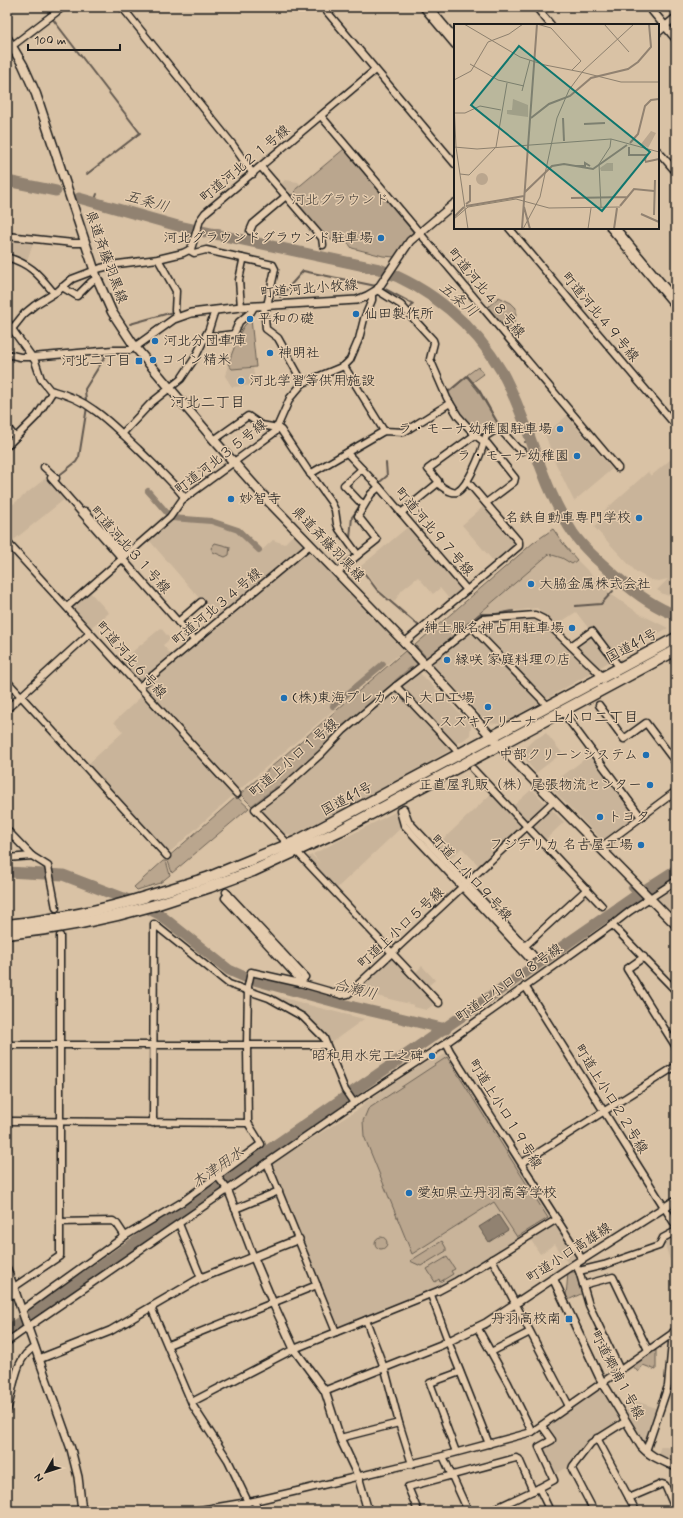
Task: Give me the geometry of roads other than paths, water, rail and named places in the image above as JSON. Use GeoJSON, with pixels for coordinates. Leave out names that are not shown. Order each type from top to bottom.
{"type":"FeatureCollection","features":[{"type":"Feature","properties":{"kind":"highway","name":"国道41号"},"geometry":{"type":"LineString","coordinates":[[7,934],[88,922],[143,908],[210,887],[253,871],[297,852],[355,823],[562,711],[671,648],[676,638]]}},
{"type":"Feature","properties":{"kind":"highway","name":"国道41号"},"geometry":{"type":"LineString","coordinates":[[7,925],[86,912],[139,899],[206,878],[288,845],[337,821],[491,736],[620,668],[671,648]]}},
{"type":"Feature","properties":{"kind":"main road","name":"県道斉藤羽黒線"},"geometry":{"type":"LineString","coordinates":[[7,38],[23,65],[36,94],[96,275],[112,312],[135,348],[234,463],[310,545],[425,664],[499,745],[676,925]]}},
{"type":"Feature","properties":{"kind":"street"},"geometry":{"type":"LineString","coordinates":[[12,46],[63,7]]}},
{"type":"Feature","properties":{"kind":"street"},"geometry":{"type":"LineString","coordinates":[[122,7],[232,145],[253,174]]}},
{"type":"Feature","properties":{"kind":"street"},"geometry":{"type":"LineString","coordinates":[[323,7],[454,163]]}},
{"type":"Feature","properties":{"kind":"street"},"geometry":{"type":"LineString","coordinates":[[423,7],[454,44]]}},
{"type":"Feature","properties":{"kind":"street"},"geometry":{"type":"LineString","coordinates":[[429,7],[454,37]]}},
{"type":"Feature","properties":{"kind":"street"},"geometry":{"type":"LineString","coordinates":[[536,7],[550,24]]}},
{"type":"Feature","properties":{"kind":"street"},"geometry":{"type":"LineString","coordinates":[[648,7],[676,39]]}},
{"type":"Feature","properties":{"kind":"street"},"geometry":{"type":"LineString","coordinates":[[659,31],[676,17]]}},
{"type":"Feature","properties":{"kind":"street","name":"町道河北２１号線"},"geometry":{"type":"LineString","coordinates":[[189,250],[192,248],[200,220],[204,213],[253,174],[375,70]]}},
{"type":"Feature","properties":{"kind":"street","name":"町道河北４８号線"},"geometry":{"type":"LineString","coordinates":[[321,116],[618,468]]}},
{"type":"Feature","properties":{"kind":"street"},"geometry":{"type":"LineString","coordinates":[[659,152],[676,172]]}},
{"type":"Feature","properties":{"kind":"street"},"geometry":{"type":"LineString","coordinates":[[261,167],[322,238],[323,245]]}},
{"type":"Feature","properties":{"kind":"street"},"geometry":{"type":"LineString","coordinates":[[250,231],[253,224],[286,196]]}},
{"type":"Feature","properties":{"kind":"street","name":"町道河北小牧線"},"geometry":{"type":"LineString","coordinates":[[135,348],[177,317],[191,313],[265,306],[357,300],[375,292],[407,244],[454,204]]}},
{"type":"Feature","properties":{"kind":"street","name":"町道河北４９号線"},"geometry":{"type":"LineString","coordinates":[[510,229],[672,421]]}},
{"type":"Feature","properties":{"kind":"street"},"geometry":{"type":"LineString","coordinates":[[611,229],[676,307]]}},
{"type":"Feature","properties":{"kind":"street"},"geometry":{"type":"LineString","coordinates":[[617,229],[676,300]]}},
{"type":"Feature","properties":{"kind":"street"},"geometry":{"type":"LineString","coordinates":[[7,236],[85,243]]}},
{"type":"Feature","properties":{"kind":"street"},"geometry":{"type":"LineString","coordinates":[[62,287],[77,296],[91,282],[101,268],[118,264],[158,259],[183,253],[189,250],[194,253],[206,250],[273,265],[275,269],[265,306],[266,329],[278,338],[303,383]]}},
{"type":"Feature","properties":{"kind":"street"},"geometry":{"type":"LineString","coordinates":[[7,257],[29,266],[38,274],[54,294]]}},
{"type":"Feature","properties":{"kind":"street"},"geometry":{"type":"LineString","coordinates":[[241,308],[239,280],[243,263],[242,258]]}},
{"type":"Feature","properties":{"kind":"street"},"geometry":{"type":"LineString","coordinates":[[158,259],[176,291],[175,310],[177,317]]}},
{"type":"Feature","properties":{"kind":"street"},"geometry":{"type":"LineString","coordinates":[[12,329],[24,314],[54,294],[72,279],[96,275]]}},
{"type":"Feature","properties":{"kind":"street"},"geometry":{"type":"LineString","coordinates":[[384,431],[344,366],[350,360],[359,339],[364,319],[375,292],[401,305],[433,340],[434,343],[430,359],[458,416],[467,424],[475,435],[487,443],[515,478],[514,482],[486,503]]}},
{"type":"Feature","properties":{"kind":"street"},"geometry":{"type":"LineString","coordinates":[[206,335],[218,336],[234,334],[239,322],[252,312],[254,307]]}},
{"type":"Feature","properties":{"kind":"street"},"geometry":{"type":"LineString","coordinates":[[122,434],[141,412],[178,382],[192,363],[206,335],[216,310]]}},
{"type":"Feature","properties":{"kind":"street"},"geometry":{"type":"LineString","coordinates":[[7,322],[32,357],[41,379],[50,390],[56,390],[70,396],[94,410],[169,478],[186,498]]}},
{"type":"Feature","properties":{"kind":"street"},"geometry":{"type":"LineString","coordinates":[[7,354],[20,357],[32,357],[113,350],[130,350],[135,348]]}},
{"type":"Feature","properties":{"kind":"street","name":"町道河北３５号線"},"geometry":{"type":"LineString","coordinates":[[67,607],[170,517],[182,500],[275,432],[290,398],[303,383],[344,366]]}},
{"type":"Feature","properties":{"kind":"street"},"geometry":{"type":"LineString","coordinates":[[7,446],[37,416],[53,391]]}},
{"type":"Feature","properties":{"kind":"street"},"geometry":{"type":"LineString","coordinates":[[310,474],[384,431],[404,432],[450,402]]}},
{"type":"Feature","properties":{"kind":"street"},"geometry":{"type":"LineString","coordinates":[[214,440],[248,416],[262,426],[282,430],[310,474],[331,502],[335,510],[336,524],[358,554]]}},
{"type":"Feature","properties":{"kind":"street"},"geometry":{"type":"LineString","coordinates":[[7,427],[15,437]]}},
{"type":"Feature","properties":{"kind":"street"},"geometry":{"type":"LineString","coordinates":[[475,435],[428,469],[438,481],[440,486],[452,492],[457,492],[465,485],[482,451],[486,436],[499,428],[517,448],[522,451]]}},
{"type":"Feature","properties":{"kind":"street"},"geometry":{"type":"LineString","coordinates":[[347,453],[379,487]]}},
{"type":"Feature","properties":{"kind":"street","name":"町道河北３１号線"},"geometry":{"type":"LineString","coordinates":[[44,467],[54,476],[195,641]]}},
{"type":"Feature","properties":{"kind":"street"},"geometry":{"type":"LineString","coordinates":[[337,573],[358,554],[378,540],[358,516],[364,504],[359,501],[344,485],[362,469]]}},
{"type":"Feature","properties":{"kind":"street"},"geometry":{"type":"LineString","coordinates":[[404,642],[518,547],[519,542],[467,481]]}},
{"type":"Feature","properties":{"kind":"street"},"geometry":{"type":"LineString","coordinates":[[401,513],[438,483]]}},
{"type":"Feature","properties":{"kind":"street","name":"町道河北９７号線"},"geometry":{"type":"LineString","coordinates":[[364,504],[371,494],[379,487],[468,590]]}},
{"type":"Feature","properties":{"kind":"street","name":"町道河北６号線"},"geometry":{"type":"LineString","coordinates":[[7,542],[237,794]]}},
{"type":"Feature","properties":{"kind":"street","name":"町道河北３４号線"},"geometry":{"type":"LineString","coordinates":[[139,687],[310,545]]}},
{"type":"Feature","properties":{"kind":"street"},"geometry":{"type":"LineString","coordinates":[[178,622],[201,602]]}},
{"type":"Feature","properties":{"kind":"street","name":"町道上小口１号線"},"geometry":{"type":"LineString","coordinates":[[288,845],[255,809],[282,789],[321,754],[344,730],[396,686],[482,619],[535,615],[543,618],[603,677]]}},
{"type":"Feature","properties":{"kind":"street"},"geometry":{"type":"LineString","coordinates":[[472,627],[548,706]]}},
{"type":"Feature","properties":{"kind":"street"},"geometry":{"type":"LineString","coordinates":[[571,646],[592,631],[620,668]]}},
{"type":"Feature","properties":{"kind":"street"},"geometry":{"type":"LineString","coordinates":[[7,709],[90,633]]}},
{"type":"Feature","properties":{"kind":"street"},"geometry":{"type":"LineString","coordinates":[[7,681],[167,856]]}},
{"type":"Feature","properties":{"kind":"street"},"geometry":{"type":"LineString","coordinates":[[396,686],[460,754]]}},
{"type":"Feature","properties":{"kind":"street"},"geometry":{"type":"LineString","coordinates":[[599,705],[624,740],[646,723],[676,763]]}},
{"type":"Feature","properties":{"kind":"street"},"geometry":{"type":"LineString","coordinates":[[562,711],[641,817]]}},
{"type":"Feature","properties":{"kind":"street"},"geometry":{"type":"LineString","coordinates":[[473,769],[602,906]]}},
{"type":"Feature","properties":{"kind":"street"},"geometry":{"type":"LineString","coordinates":[[601,848],[676,791]]}},
{"type":"Feature","properties":{"kind":"street","name":"町道上小口５号線"},"geometry":{"type":"LineString","coordinates":[[248,1122],[246,1046],[248,987],[251,972],[301,982],[346,995],[554,801]]}},
{"type":"Feature","properties":{"kind":"street"},"geometry":{"type":"LineString","coordinates":[[402,810],[409,822],[464,884],[525,946],[587,889]]}},
{"type":"Feature","properties":{"kind":"street"},"geometry":{"type":"LineString","coordinates":[[7,830],[32,856],[48,866],[56,908]]}},
{"type":"Feature","properties":{"kind":"street"},"geometry":{"type":"LineString","coordinates":[[297,852],[439,1003]]}},
{"type":"Feature","properties":{"kind":"street"},"geometry":{"type":"LineString","coordinates":[[7,858],[32,856]]}},
{"type":"Feature","properties":{"kind":"street","name":"町道上小口９８号線"},"geometry":{"type":"LineString","coordinates":[[7,1342],[28,1326],[179,1224],[354,1102],[446,1043],[630,911],[676,881]]}},
{"type":"Feature","properties":{"kind":"street","name":"町道上小口９号線"},"geometry":{"type":"LineString","coordinates":[[464,884],[531,956],[525,946]]}},
{"type":"Feature","properties":{"kind":"street"},"geometry":{"type":"LineString","coordinates":[[227,893],[225,898],[301,982]]}},
{"type":"Feature","properties":{"kind":"street"},"geometry":{"type":"LineString","coordinates":[[153,1123],[154,924],[229,984],[248,987],[303,1017],[324,1038],[346,1091],[354,1102]]}},
{"type":"Feature","properties":{"kind":"street"},"geometry":{"type":"LineString","coordinates":[[612,925],[676,991]]}},
{"type":"Feature","properties":{"kind":"street"},"geometry":{"type":"LineString","coordinates":[[7,1297],[60,1256],[60,936]]}},
{"type":"Feature","properties":{"kind":"street"},"geometry":{"type":"LineString","coordinates":[[644,957],[627,969],[676,1047]]}},
{"type":"Feature","properties":{"kind":"street","name":"町道上小口２２号線"},"geometry":{"type":"LineString","coordinates":[[525,986],[676,1226]]}},
{"type":"Feature","properties":{"kind":"street","name":"町道上小口１９号線"},"geometry":{"type":"LineString","coordinates":[[446,1043],[582,1259]]}},
{"type":"Feature","properties":{"kind":"street"},"geometry":{"type":"LineString","coordinates":[[7,1045],[326,1045]]}},
{"type":"Feature","properties":{"kind":"street"},"geometry":{"type":"LineString","coordinates":[[522,1163],[676,1066]]}},
{"type":"Feature","properties":{"kind":"street"},"geometry":{"type":"LineString","coordinates":[[7,1121],[153,1123],[248,1122],[261,1144],[182,1202],[125,1236],[22,1311]]}},
{"type":"Feature","properties":{"kind":"street"},"geometry":{"type":"LineString","coordinates":[[267,1163],[336,1332]]}},
{"type":"Feature","properties":{"kind":"street"},"geometry":{"type":"LineString","coordinates":[[217,1176],[228,1190],[254,1258],[294,1349],[325,1392],[340,1438],[358,1476],[368,1511]]}},
{"type":"Feature","properties":{"kind":"street"},"geometry":{"type":"LineString","coordinates":[[235,1209],[279,1191]]}},
{"type":"Feature","properties":{"kind":"street","name":"町道小口高雄線"},"geometry":{"type":"LineString","coordinates":[[325,1392],[448,1342],[476,1328],[676,1200]]}},
{"type":"Feature","properties":{"kind":"street"},"geometry":{"type":"LineString","coordinates":[[192,1402],[294,1349],[431,1295],[452,1284],[557,1219]]}},
{"type":"Feature","properties":{"kind":"street"},"geometry":{"type":"LineString","coordinates":[[60,1222],[113,1221],[117,1224],[125,1236]]}},
{"type":"Feature","properties":{"kind":"street"},"geometry":{"type":"LineString","coordinates":[[179,1224],[201,1278]]}},
{"type":"Feature","properties":{"kind":"street"},"geometry":{"type":"LineString","coordinates":[[579,1271],[604,1265],[659,1246],[663,1238],[676,1231]]}},
{"type":"Feature","properties":{"kind":"street"},"geometry":{"type":"LineString","coordinates":[[39,1359],[110,1331],[201,1278],[299,1239]]}},
{"type":"Feature","properties":{"kind":"street"},"geometry":{"type":"LineString","coordinates":[[492,1259],[569,1406]]}},
{"type":"Feature","properties":{"kind":"street"},"geometry":{"type":"LineString","coordinates":[[575,1264],[584,1285],[589,1305],[620,1370]]}},
{"type":"Feature","properties":{"kind":"street"},"geometry":{"type":"LineString","coordinates":[[7,1269],[73,1456],[78,1477],[82,1511]]}},
{"type":"Feature","properties":{"kind":"street"},"geometry":{"type":"LineString","coordinates":[[584,1285],[613,1277],[648,1350]]}},
{"type":"Feature","properties":{"kind":"street","name":"町道郷浦１号線"},"geometry":{"type":"LineString","coordinates":[[553,1278],[602,1382],[646,1452],[655,1458],[676,1467]]}},
{"type":"Feature","properties":{"kind":"street"},"geometry":{"type":"LineString","coordinates":[[168,1345],[317,1285]]}},
{"type":"Feature","properties":{"kind":"street"},"geometry":{"type":"LineString","coordinates":[[431,1295],[448,1342],[489,1444]]}},
{"type":"Feature","properties":{"kind":"street"},"geometry":{"type":"LineString","coordinates":[[151,1307],[192,1402],[228,1460],[251,1501],[259,1511]]}},
{"type":"Feature","properties":{"kind":"street"},"geometry":{"type":"LineString","coordinates":[[366,1320],[384,1368],[412,1464]]}},
{"type":"Feature","properties":{"kind":"street"},"geometry":{"type":"LineString","coordinates":[[476,1328],[491,1352],[532,1432]]}},
{"type":"Feature","properties":{"kind":"street"},"geometry":{"type":"LineString","coordinates":[[194,1511],[251,1501],[412,1464],[532,1432],[675,1331]]}},
{"type":"Feature","properties":{"kind":"street"},"geometry":{"type":"LineString","coordinates":[[646,1452],[666,1393],[675,1331]]}},
{"type":"Feature","properties":{"kind":"street"},"geometry":{"type":"LineString","coordinates":[[491,1352],[530,1332]]}},
{"type":"Feature","properties":{"kind":"street"},"geometry":{"type":"LineString","coordinates":[[7,1410],[18,1369],[26,1354],[35,1347]]}},
{"type":"Feature","properties":{"kind":"street"},"geometry":{"type":"LineString","coordinates":[[672,1357],[676,1364]]}},
{"type":"Feature","properties":{"kind":"street"},"geometry":{"type":"LineString","coordinates":[[456,1452],[430,1383],[460,1372]]}},
{"type":"Feature","properties":{"kind":"street"},"geometry":{"type":"LineString","coordinates":[[594,1511],[572,1469],[573,1466],[583,1452],[597,1438],[626,1421]]}},
{"type":"Feature","properties":{"kind":"street"},"geometry":{"type":"LineString","coordinates":[[340,1438],[399,1423]]}},
{"type":"Feature","properties":{"kind":"street"},"geometry":{"type":"LineString","coordinates":[[490,1511],[553,1482],[554,1480],[539,1447],[552,1440],[542,1426]]}},
{"type":"Feature","properties":{"kind":"street"},"geometry":{"type":"LineString","coordinates":[[597,1438],[636,1511]]}},
{"type":"Feature","properties":{"kind":"street"},"geometry":{"type":"LineString","coordinates":[[443,1456],[468,1511]]}},
{"type":"Feature","properties":{"kind":"street"},"geometry":{"type":"LineString","coordinates":[[418,1511],[408,1486],[516,1458],[519,1459],[536,1490],[550,1511]]}},
{"type":"Feature","properties":{"kind":"street"},"geometry":{"type":"LineString","coordinates":[[629,1498],[662,1484],[665,1485],[675,1508]]}},
{"type":"Feature","properties":{"kind":"street"},"geometry":{"type":"LineString","coordinates":[[243,1511],[251,1501]]}},
{"type":"Feature","properties":{"kind":"waterway"},"geometry":{"type":"LineString","coordinates":[[56,7],[48,13],[140,133],[87,174]]}},
{"type":"Feature","properties":{"kind":"waterway","name":"五条川"},"geometry":{"type":"LineString","coordinates":[[7,181],[56,191]]}},
{"type":"Feature","properties":{"kind":"waterway"},"geometry":{"type":"LineString","coordinates":[[94,202],[97,194]]}},
{"type":"Feature","properties":{"kind":"waterway","name":"五条川"},"geometry":{"type":"LineString","coordinates":[[79,198],[178,226],[379,269],[416,286],[433,297],[450,310],[478,338],[502,372],[512,392],[543,474],[573,533],[594,557],[631,589],[652,604],[676,615]]}},
{"type":"Feature","properties":{"kind":"waterway"},"geometry":{"type":"LineString","coordinates":[[280,297],[303,271],[376,286]]}},
{"type":"Feature","properties":{"kind":"waterway"},"geometry":{"type":"LineString","coordinates":[[385,289],[413,304],[410,309],[430,332]]}},
{"type":"Feature","properties":{"kind":"waterway"},"geometry":{"type":"LineString","coordinates":[[130,324],[173,312]]}},
{"type":"Feature","properties":{"kind":"waterway"},"geometry":{"type":"LineString","coordinates":[[435,349],[433,359],[448,392],[467,376],[479,390],[500,427]]}},
{"type":"Feature","properties":{"kind":"waterway"},"geometry":{"type":"LineString","coordinates":[[86,402],[85,389],[108,352]]}},
{"type":"Feature","properties":{"kind":"waterway"},"geometry":{"type":"LineString","coordinates":[[57,477],[76,462],[79,457],[87,407]]}},
{"type":"Feature","properties":{"kind":"waterway","name":"五条川"},"geometry":{"type":"LineString","coordinates":[[525,442],[531,441]]}},
{"type":"Feature","properties":{"kind":"waterway"},"geometry":{"type":"LineString","coordinates":[[350,538],[352,517],[368,492],[387,476],[386,463]]}},
{"type":"Feature","properties":{"kind":"waterway"},"geometry":{"type":"LineString","coordinates":[[148,491],[168,514]]}},
{"type":"Feature","properties":{"kind":"waterway"},"geometry":{"type":"LineString","coordinates":[[172,518],[211,521],[238,530],[259,550]]}},
{"type":"Feature","properties":{"kind":"waterway"},"geometry":{"type":"LineString","coordinates":[[365,574],[377,590],[419,626]]}},
{"type":"Feature","properties":{"kind":"waterway","name":"五条川"},"geometry":{"type":"LineString","coordinates":[[617,588],[622,581]]}},
{"type":"Feature","properties":{"kind":"waterway"},"geometry":{"type":"LineString","coordinates":[[575,606],[601,604],[613,591]]}},
{"type":"Feature","properties":{"kind":"waterway"},"geometry":{"type":"LineString","coordinates":[[444,644],[480,614],[496,614],[513,611]]}},
{"type":"Feature","properties":{"kind":"waterway"},"geometry":{"type":"LineString","coordinates":[[333,706],[383,664]]}},
{"type":"Feature","properties":{"kind":"waterway"},"geometry":{"type":"LineString","coordinates":[[397,682],[411,670]]}},
{"type":"Feature","properties":{"kind":"waterway"},"geometry":{"type":"LineString","coordinates":[[255,806],[277,789]]}},
{"type":"Feature","properties":{"kind":"waterway","name":"木津用水"},"geometry":{"type":"LineString","coordinates":[[7,1331],[637,895],[676,870]]}},
{"type":"Feature","properties":{"kind":"waterway","name":"合瀬川"},"geometry":{"type":"LineString","coordinates":[[7,872],[63,875],[139,904],[159,914],[229,970],[247,978],[354,1007],[446,1029]]}},
{"type":"Feature","properties":{"kind":"waterway","name":"合瀬川"},"geometry":{"type":"LineString","coordinates":[[631,888],[643,901]]}},
{"type":"Feature","properties":{"kind":"waterway"},"geometry":{"type":"LineString","coordinates":[[532,958],[537,965]]}},
{"type":"Feature","properties":{"kind":"place","name":"河北グラウンドグラウンド駐車場"},"geometry":{"type":"Point","coordinates":[381,238]}},
{"type":"Feature","properties":{"kind":"place","name":"仙田製作所"},"geometry":{"type":"Point","coordinates":[356,314]}},
{"type":"Feature","properties":{"kind":"place","name":"平和の礎"},"geometry":{"type":"Point","coordinates":[250,319]}},
{"type":"Feature","properties":{"kind":"place","name":"河北分団車庫"},"geometry":{"type":"Point","coordinates":[155,341]}},
{"type":"Feature","properties":{"kind":"place","name":"神明社"},"geometry":{"type":"Point","coordinates":[270,353]}},
{"type":"Feature","properties":{"kind":"place","name":"コイン精米"},"geometry":{"type":"Point","coordinates":[153,360]}},
{"type":"Feature","properties":{"kind":"place","name":"河北二丁目"},"geometry":{"type":"Point","coordinates":[139,361]}},
{"type":"Feature","properties":{"kind":"place","name":"河北学習等供用施設"},"geometry":{"type":"Point","coordinates":[241,381]}},
{"type":"Feature","properties":{"kind":"place","name":"ラ・モーナ幼稚園駐車場"},"geometry":{"type":"Point","coordinates":[560,429]}},
{"type":"Feature","properties":{"kind":"place","name":"ラ・モーナ幼稚園"},"geometry":{"type":"Point","coordinates":[577,456]}},
{"type":"Feature","properties":{"kind":"place","name":"妙智寺"},"geometry":{"type":"Point","coordinates":[231,499]}},
{"type":"Feature","properties":{"kind":"place","name":"名鉄自動車専門学校"},"geometry":{"type":"Point","coordinates":[639,518]}},
{"type":"Feature","properties":{"kind":"place","name":"大脇金属株式会社"},"geometry":{"type":"Point","coordinates":[531,584]}},
{"type":"Feature","properties":{"kind":"place","name":"紳士服名神占用駐車場"},"geometry":{"type":"Point","coordinates":[572,628]}},
{"type":"Feature","properties":{"kind":"place","name":"縁咲 家庭料理の店"},"geometry":{"type":"Point","coordinates":[447,660]}},
{"type":"Feature","properties":{"kind":"place","name":"(株)東海プレカット 大口工場"},"geometry":{"type":"Point","coordinates":[284,698]}},
{"type":"Feature","properties":{"kind":"place","name":"スズキアリーナ"},"geometry":{"type":"Point","coordinates":[488,707]}},
{"type":"Feature","properties":{"kind":"place","name":"中部クリーンシステム"},"geometry":{"type":"Point","coordinates":[646,755]}},
{"type":"Feature","properties":{"kind":"place","name":"正直屋乳販（株）尾張物流センター"},"geometry":{"type":"Point","coordinates":[650,785]}},
{"type":"Feature","properties":{"kind":"place","name":"トヨタ"},"geometry":{"type":"Point","coordinates":[600,817]}},
{"type":"Feature","properties":{"kind":"place","name":"フジデリカ 名古屋工場"},"geometry":{"type":"Point","coordinates":[641,845]}},
{"type":"Feature","properties":{"kind":"place","name":"昭和用水完工之碑"},"geometry":{"type":"Point","coordinates":[432,1056]}},
{"type":"Feature","properties":{"kind":"place","name":"愛知県立丹羽高等学校"},"geometry":{"type":"Point","coordinates":[409,1193]}},
{"type":"Feature","properties":{"kind":"place","name":"丹羽高校南"},"geometry":{"type":"Point","coordinates":[569,1319]}},
{"type":"Feature","properties":{"kind":"district","name":"河北二丁目"},"geometry":{"type":"Point","coordinates":[208,403]}},
{"type":"Feature","properties":{"kind":"district","name":"上小口二丁目"},"geometry":{"type":"Point","coordinates":[594,718]}},
{"type":"Feature","properties":{"kind":"park label","name":"河北グラウンド"},"geometry":{"type":"Point","coordinates":[340,200]}}]}
